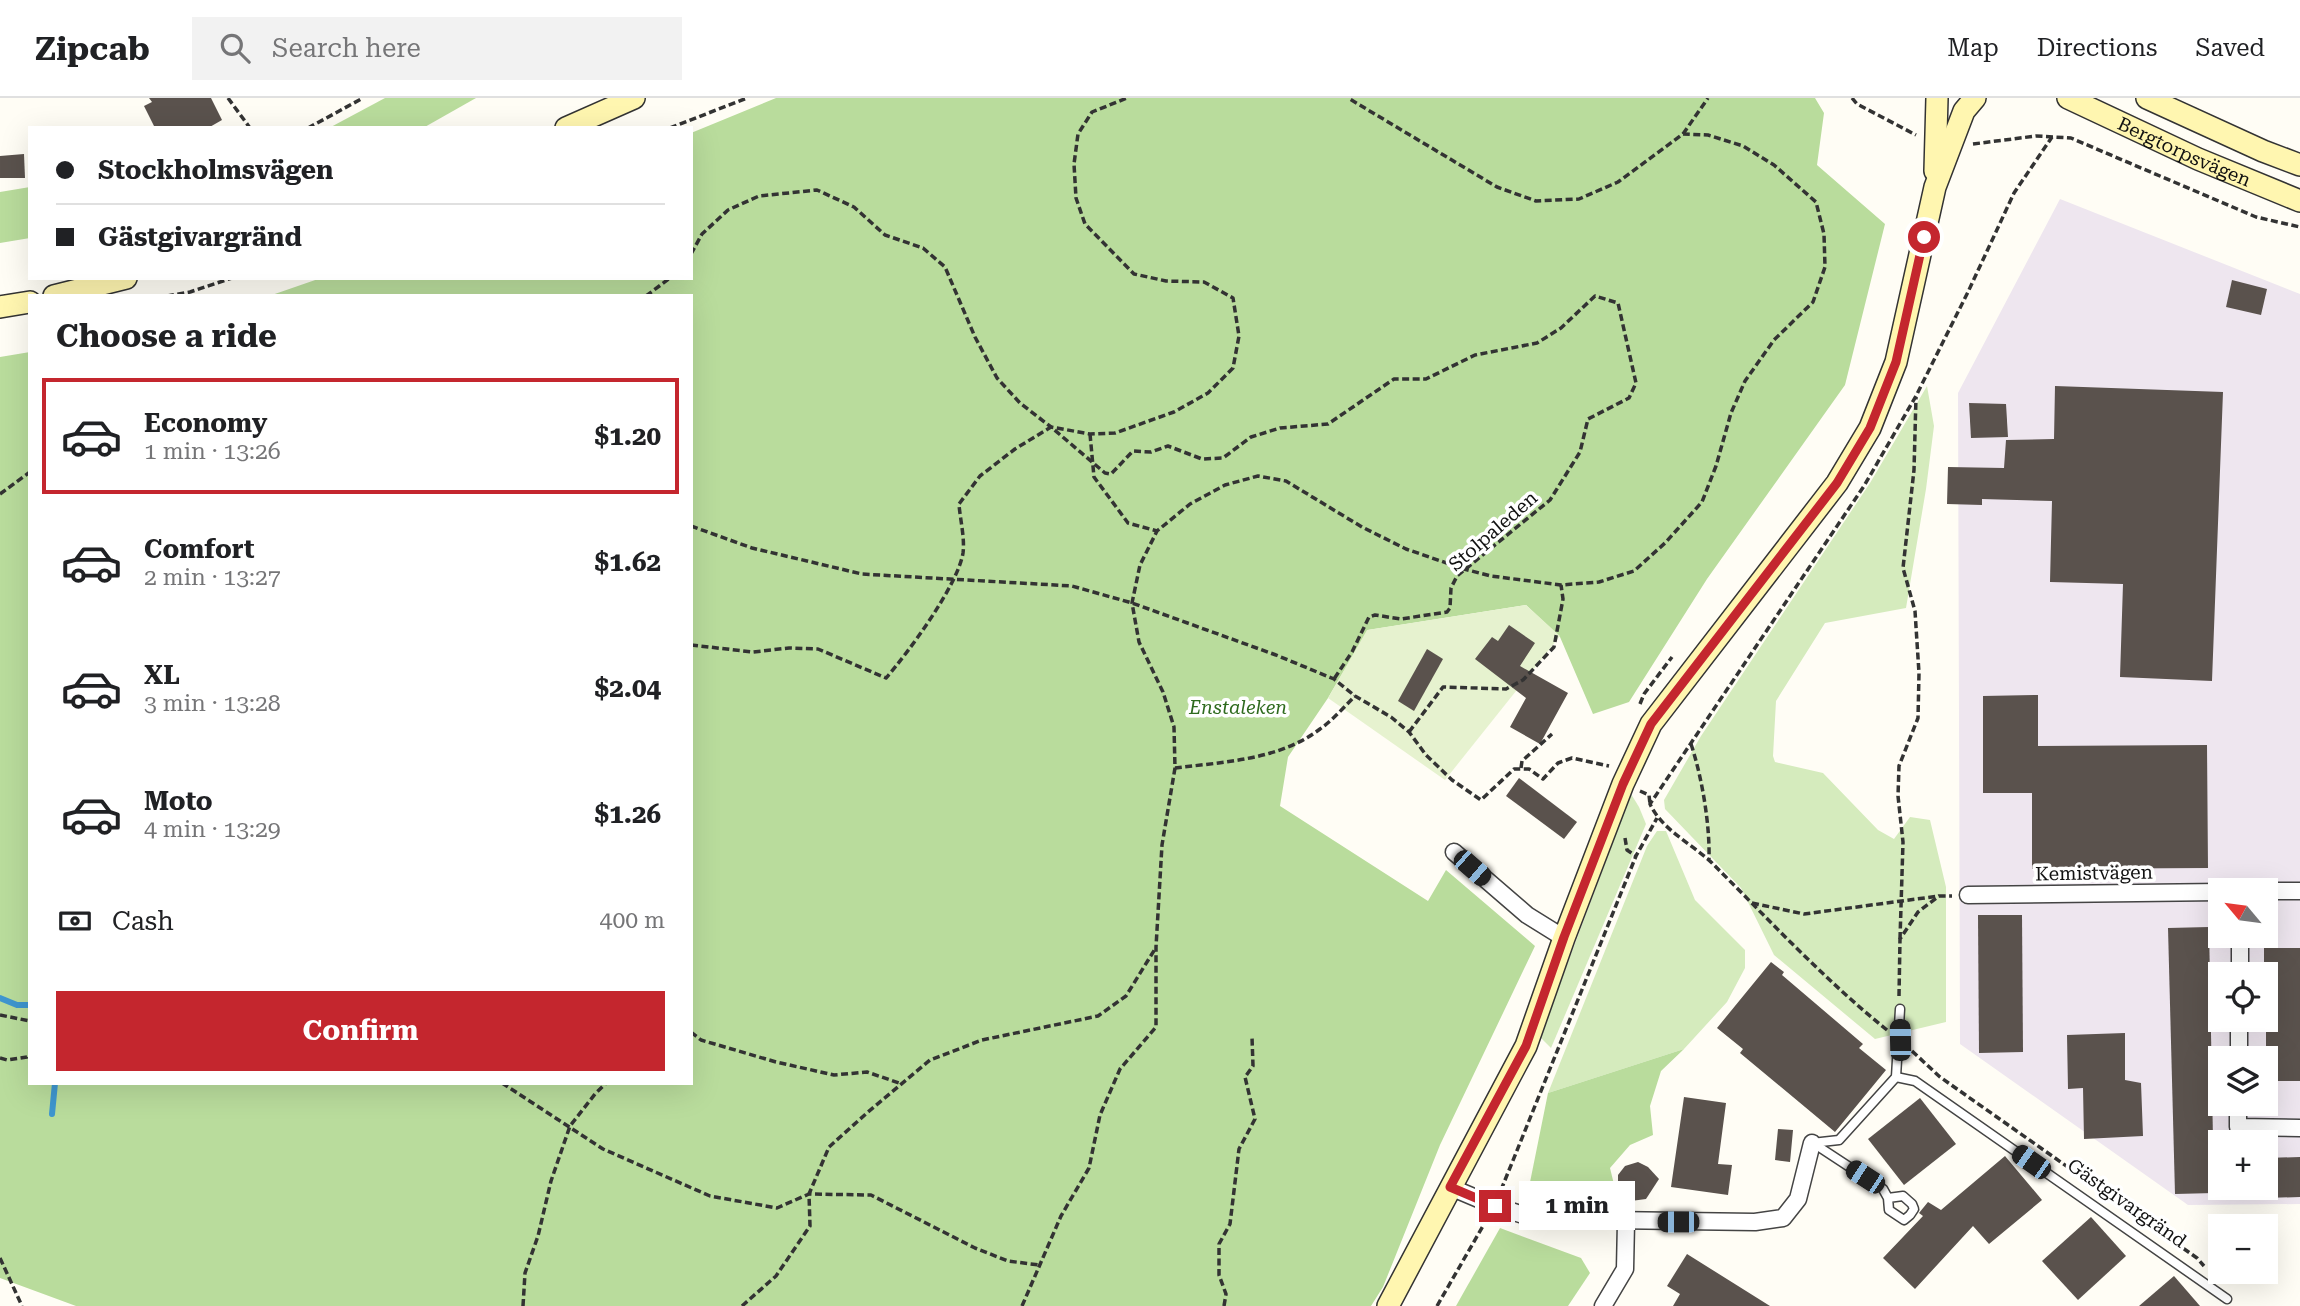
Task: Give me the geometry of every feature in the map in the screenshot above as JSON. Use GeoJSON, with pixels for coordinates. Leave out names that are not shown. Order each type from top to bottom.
{"type":"FeatureCollection","features":[{"type":"Feature","properties":{"kind":"main road"},"geometry":{"type":"LineString","coordinates":[[571,126],[634,98]]}},
{"type":"Feature","properties":{"kind":"main road"},"geometry":{"type":"LineString","coordinates":[[1935,187],[1937,98]]}},
{"type":"Feature","properties":{"kind":"main road"},"geometry":{"type":"LineString","coordinates":[[1388,1306],[1526,1046],[1564,937],[1630,787],[1651,724],[1837,483],[1870,428],[1896,362],[1935,187],[1964,111],[1975,98]]}},
{"type":"Feature","properties":{"kind":"main road","name":"Bergtorpsvägen"},"geometry":{"type":"LineString","coordinates":[[2068,98],[2198,159],[2300,201]]}},
{"type":"Feature","properties":{"kind":"main road","name":"Bergtorpsvägen"},"geometry":{"type":"LineString","coordinates":[[2147,98],[2300,165]]}},
{"type":"Feature","properties":{"kind":"main road"},"geometry":{"type":"LineString","coordinates":[[62,294],[118,280]]}},
{"type":"Feature","properties":{"kind":"main road"},"geometry":{"type":"LineString","coordinates":[[0,307],[28,302]]}},
{"type":"Feature","properties":{"kind":"street"},"geometry":{"type":"LineString","coordinates":[[1454,852],[1527,915],[1564,937]]}},
{"type":"Feature","properties":{"kind":"street"},"geometry":{"type":"LineString","coordinates":[[2278,891],[2300,891]]}},
{"type":"Feature","properties":{"kind":"street","name":"Kemistvägen"},"geometry":{"type":"LineString","coordinates":[[1968,895],[2208,892]]}},
{"type":"Feature","properties":{"kind":"street"},"geometry":{"type":"LineString","coordinates":[[2238,1116],[2238,1127],[2300,1128]]}},
{"type":"Feature","properties":{"kind":"street"},"geometry":{"type":"LineString","coordinates":[[1450,1187],[1495,1206],[1536,1219],[1755,1222],[1783,1218],[1798,1199],[1812,1143]]}},
{"type":"Feature","properties":{"kind":"street"},"geometry":{"type":"LineString","coordinates":[[1603,1306],[1625,1269],[1626,1222]]}},
{"type":"Feature","properties":{"kind":"lane"},"geometry":{"type":"LineString","coordinates":[[1812,1143],[1839,1140],[1896,1077],[1900,1009]]}},
{"type":"Feature","properties":{"kind":"lane","name":"Gästgivargränd"},"geometry":{"type":"LineString","coordinates":[[1896,1077],[1915,1081],[2227,1299]]}},
{"type":"Feature","properties":{"kind":"lane"},"geometry":{"type":"LineString","coordinates":[[1812,1143],[1883,1189],[1888,1198]]}},
{"type":"Feature","properties":{"kind":"path"},"geometry":{"type":"LineString","coordinates":[[228,98],[249,126]]}},
{"type":"Feature","properties":{"kind":"path"},"geometry":{"type":"LineString","coordinates":[[312,126],[363,98]]}},
{"type":"Feature","properties":{"kind":"path"},"geometry":{"type":"LineString","coordinates":[[675,126],[747,98]]}},
{"type":"Feature","properties":{"kind":"path"},"geometry":{"type":"LineString","coordinates":[[693,645],[753,652],[789,648],[818,649],[886,678],[906,656],[953,579],[963,552],[959,504],[980,476],[1015,449],[1052,427],[1090,434],[1115,433],[1174,412],[1208,393],[1233,368],[1239,336],[1233,298],[1204,282],[1166,281],[1133,274],[1085,224],[1076,198],[1074,164],[1078,134],[1092,112],[1126,98]]}},
{"type":"Feature","properties":{"kind":"path"},"geometry":{"type":"LineString","coordinates":[[1348,98],[1497,187],[1536,201],[1579,199],[1618,182],[1683,134],[1708,98]]}},
{"type":"Feature","properties":{"kind":"path"},"geometry":{"type":"LineString","coordinates":[[1852,98],[1857,104],[1921,137]]}},
{"type":"Feature","properties":{"kind":"path"},"geometry":{"type":"LineString","coordinates":[[1022,1306],[1061,1216],[1089,1168],[1100,1115],[1119,1069],[1156,1027],[1156,947],[1162,845],[1175,768],[1174,727],[1163,692],[1139,642],[1132,603],[1140,565],[1157,531],[1190,504],[1226,485],[1258,476],[1286,481],[1362,527],[1406,549],[1464,569],[1560,585],[1600,582],[1634,571],[1665,543],[1702,502],[1716,466],[1731,413],[1745,381],[1774,340],[1813,302],[1825,267],[1824,233],[1816,202],[1799,185],[1774,165],[1743,146],[1708,135],[1683,134]]}},
{"type":"Feature","properties":{"kind":"path"},"geometry":{"type":"LineString","coordinates":[[1970,144],[2036,136],[2071,138],[2256,217],[2300,227]]}},
{"type":"Feature","properties":{"kind":"path"},"geometry":{"type":"LineString","coordinates":[[693,250],[702,234],[728,210],[759,197],[817,190],[854,207],[885,235],[923,248],[945,267],[975,337],[997,378],[1020,403],[1065,436],[1095,466]]}},
{"type":"Feature","properties":{"kind":"path"},"geometry":{"type":"LineString","coordinates":[[178,294],[226,280]]}},
{"type":"Feature","properties":{"kind":"path"},"geometry":{"type":"LineString","coordinates":[[649,294],[667,280]]}},
{"type":"Feature","properties":{"kind":"path","name":"Stolpaleden"},"geometry":{"type":"LineString","coordinates":[[1095,466],[1111,474],[1133,451],[1152,452],[1168,446],[1202,459],[1223,458],[1251,437],[1280,428],[1328,424],[1394,379],[1426,379],[1475,355],[1537,343],[1561,328],[1595,296],[1618,303],[1636,383],[1629,398],[1588,419],[1580,452],[1550,500],[1457,576],[1451,588],[1450,608],[1447,612],[1401,620],[1375,615],[1369,617],[1352,652],[1334,679]]}},
{"type":"Feature","properties":{"kind":"path"},"geometry":{"type":"LineString","coordinates":[[1900,1009],[1903,842],[1898,796],[1899,766],[1919,718],[1919,673],[1914,611],[1903,568],[1914,470],[1916,397]]}},
{"type":"Feature","properties":{"kind":"path"},"geometry":{"type":"LineString","coordinates":[[1090,434],[1094,477],[1128,523],[1157,531]]}},
{"type":"Feature","properties":{"kind":"path"},"geometry":{"type":"LineString","coordinates":[[0,494],[28,473]]}},
{"type":"Feature","properties":{"kind":"path"},"geometry":{"type":"LineString","coordinates":[[693,527],[752,548],[862,574],[1072,586],[1132,603],[1334,679],[1355,696],[1391,717],[1409,732],[1426,755],[1452,780],[1481,800],[1514,769],[1528,769],[1543,779],[1563,760],[1580,758],[1614,767],[1611,775],[1613,780],[1649,795],[1657,818],[1709,860],[1875,1021],[1940,1077],[2197,1258],[2207,1268]]}},
{"type":"Feature","properties":{"kind":"path"},"geometry":{"type":"LineString","coordinates":[[1409,732],[1443,687],[1506,689],[1523,680],[1554,647],[1563,599],[1560,585]]}},
{"type":"Feature","properties":{"kind":"path"},"geometry":{"type":"LineString","coordinates":[[1175,768],[1278,752],[1319,730],[1355,696]]}},
{"type":"Feature","properties":{"kind":"path"},"geometry":{"type":"LineString","coordinates":[[1521,768],[1522,761],[1552,734]]}},
{"type":"Feature","properties":{"kind":"path"},"geometry":{"type":"LineString","coordinates":[[1691,744],[1710,842],[1709,860]]}},
{"type":"Feature","properties":{"kind":"path"},"geometry":{"type":"LineString","coordinates":[[1650,804],[1654,799]]}},
{"type":"Feature","properties":{"kind":"path"},"geometry":{"type":"LineString","coordinates":[[1437,1306],[1495,1206],[1636,856],[1657,818]]}},
{"type":"Feature","properties":{"kind":"path"},"geometry":{"type":"LineString","coordinates":[[1751,903],[1804,914],[1939,896],[1968,895]]}},
{"type":"Feature","properties":{"kind":"path"},"geometry":{"type":"LineString","coordinates":[[1900,939],[1918,912],[1939,896]]}},
{"type":"Feature","properties":{"kind":"path"},"geometry":{"type":"LineString","coordinates":[[742,1306],[776,1276],[810,1226],[809,1194],[829,1147],[930,1060],[982,1040],[1098,1016],[1126,996],[1156,947]]}},
{"type":"Feature","properties":{"kind":"path"},"geometry":{"type":"LineString","coordinates":[[0,1015],[28,1021]]}},
{"type":"Feature","properties":{"kind":"path"},"geometry":{"type":"LineString","coordinates":[[693,1034],[701,1040],[776,1062],[834,1075],[867,1072],[902,1084]]}},
{"type":"Feature","properties":{"kind":"path"},"geometry":{"type":"LineString","coordinates":[[1224,1306],[1226,1294],[1219,1275],[1219,1244],[1230,1224],[1240,1149],[1255,1119],[1245,1077],[1253,1066],[1252,1037]]}},
{"type":"Feature","properties":{"kind":"path"},"geometry":{"type":"LineString","coordinates":[[0,1058],[7,1060],[28,1056]]}},
{"type":"Feature","properties":{"kind":"path"},"geometry":{"type":"LineString","coordinates":[[505,1085],[603,1149],[709,1196],[777,1208],[809,1194],[871,1195],[975,1248],[1008,1261],[1039,1265]]}},
{"type":"Feature","properties":{"kind":"path"},"geometry":{"type":"LineString","coordinates":[[523,1306],[525,1273],[570,1126],[604,1085]]}},
{"type":"Feature","properties":{"kind":"path"},"geometry":{"type":"LineString","coordinates":[[0,1258],[22,1306]]}},
{"type":"Feature","properties":{"kind":"shaded area"},"geometry":{"type":"Polygon","coordinates":[[[2060,199],[2300,294],[2300,1204],[2188,1205],[1960,1044],[1958,393],[2060,199]]]}},
{"type":"Feature","properties":{"kind":"green space"},"geometry":{"type":"Polygon","coordinates":[[[385,98],[476,98],[427,126],[333,126],[385,98]]]}},
{"type":"Feature","properties":{"kind":"green space","name":"Enstaleken"},"geometry":{"type":"Polygon","coordinates":[[[776,98],[1815,98],[1824,113],[1817,165],[1885,224],[1845,385],[1707,579],[1629,702],[1593,714],[1560,637],[1526,605],[1368,630],[1328,698],[1288,757],[1280,806],[1428,901],[1446,870],[1535,946],[1440,1145],[1383,1287],[1371,1306],[76,1306],[0,1278],[0,357],[28,352],[28,1085],[693,1085],[693,294],[275,294],[315,280],[693,280],[693,132],[776,98]]]}},
{"type":"Feature","properties":{"kind":"green space"},"geometry":{"type":"Polygon","coordinates":[[[28,187],[28,238],[0,243],[0,192],[28,187]]]}},
{"type":"Feature","properties":{"kind":"green space"},"geometry":{"type":"Polygon","coordinates":[[[1927,386],[1934,426],[1906,608],[1825,623],[1776,701],[1775,762],[1823,773],[1878,830],[1894,839],[1910,817],[1930,820],[1946,887],[1946,1022],[1875,1039],[1774,955],[1741,888],[1665,809],[1664,800],[1701,736],[1870,483],[1927,386]]]}},
{"type":"Feature","properties":{"kind":"green space"},"geometry":{"type":"Polygon","coordinates":[[[1526,605],[1560,636],[1445,780],[1328,698],[1367,630],[1526,605]]]}},
{"type":"Feature","properties":{"kind":"green space"},"geometry":{"type":"Polygon","coordinates":[[[1631,794],[1646,824],[1551,1048],[1540,1037],[1631,794]]]}},
{"type":"Feature","properties":{"kind":"green space"},"geometry":{"type":"Polygon","coordinates":[[[1657,831],[1666,831],[1695,900],[1745,950],[1745,968],[1727,1002],[1684,1049],[1548,1093],[1647,846],[1657,831]]]}},
{"type":"Feature","properties":{"kind":"green space"},"geometry":{"type":"Polygon","coordinates":[[[1684,1049],[1661,1071],[1650,1106],[1653,1135],[1630,1145],[1610,1168],[1620,1209],[1551,1212],[1525,1207],[1548,1093],[1684,1049]]]}},
{"type":"Feature","properties":{"kind":"green space"},"geometry":{"type":"Polygon","coordinates":[[[1500,1228],[1581,1258],[1590,1273],[1568,1306],[1456,1306],[1500,1228]]]}},
{"type":"Feature","properties":{"kind":"building"},"geometry":{"type":"Polygon","coordinates":[[[149,98],[211,98],[222,120],[212,126],[154,126],[144,106],[152,102],[149,98]]]}},
{"type":"Feature","properties":{"kind":"building"},"geometry":{"type":"Polygon","coordinates":[[[24,154],[25,178],[0,178],[0,156],[24,154]]]}},
{"type":"Feature","properties":{"kind":"building"},"geometry":{"type":"Polygon","coordinates":[[[2232,280],[2267,289],[2261,315],[2226,307],[2232,280]]]}},
{"type":"Feature","properties":{"kind":"building"},"geometry":{"type":"Polygon","coordinates":[[[2055,386],[2223,392],[2212,681],[2120,677],[2123,584],[2050,582],[2052,501],[1982,499],[1982,505],[1947,504],[1948,467],[2004,468],[2006,440],[2054,439],[2055,386]]]}},
{"type":"Feature","properties":{"kind":"building"},"geometry":{"type":"Polygon","coordinates":[[[1969,403],[2006,404],[2008,437],[1971,438],[1969,403]]]}},
{"type":"Feature","properties":{"kind":"building"},"geometry":{"type":"Polygon","coordinates":[[[1509,625],[1535,643],[1520,666],[1568,693],[1540,744],[1510,727],[1526,698],[1475,659],[1492,637],[1498,641],[1509,625]]]}},
{"type":"Feature","properties":{"kind":"building"},"geometry":{"type":"Polygon","coordinates":[[[1427,649],[1443,659],[1414,711],[1398,701],[1427,649]]]}},
{"type":"Feature","properties":{"kind":"building"},"geometry":{"type":"Polygon","coordinates":[[[2038,695],[2038,746],[2207,745],[2208,868],[2032,869],[2032,793],[1983,793],[1983,696],[2038,695]]]}},
{"type":"Feature","properties":{"kind":"building"},"geometry":{"type":"Polygon","coordinates":[[[1519,778],[1577,822],[1564,839],[1506,796],[1519,778]]]}},
{"type":"Feature","properties":{"kind":"building"},"geometry":{"type":"Polygon","coordinates":[[[1978,915],[2022,915],[2023,1052],[1979,1053],[1978,915]]]}},
{"type":"Feature","properties":{"kind":"building"},"geometry":{"type":"Polygon","coordinates":[[[2208,927],[2208,1032],[2211,1032],[2211,1046],[2208,1046],[2208,1116],[2213,1116],[2213,1130],[2208,1130],[2208,1193],[2175,1194],[2168,928],[2208,927]]]}},
{"type":"Feature","properties":{"kind":"building"},"geometry":{"type":"Polygon","coordinates":[[[2264,948],[2300,948],[2300,1081],[2278,1081],[2278,1046],[2266,1046],[2266,1032],[2278,1032],[2278,962],[2264,962],[2264,948]]]}},
{"type":"Feature","properties":{"kind":"building"},"geometry":{"type":"Polygon","coordinates":[[[1771,962],[1784,972],[1782,975],[1863,1044],[1859,1048],[1886,1070],[1835,1132],[1740,1053],[1743,1049],[1717,1028],[1771,962]]]}},
{"type":"Feature","properties":{"kind":"building"},"geometry":{"type":"Polygon","coordinates":[[[2125,1033],[2125,1080],[2141,1083],[2143,1136],[2084,1139],[2083,1088],[2068,1089],[2067,1035],[2125,1033]]]}},
{"type":"Feature","properties":{"kind":"building"},"geometry":{"type":"Polygon","coordinates":[[[1684,1097],[1726,1103],[1718,1164],[1732,1165],[1728,1195],[1671,1187],[1684,1097]]]}},
{"type":"Feature","properties":{"kind":"building"},"geometry":{"type":"Polygon","coordinates":[[[1920,1098],[1956,1144],[1904,1185],[1868,1139],[1920,1098]]]}},
{"type":"Feature","properties":{"kind":"building"},"geometry":{"type":"Polygon","coordinates":[[[1778,1129],[1793,1130],[1790,1162],[1775,1160],[1778,1129]]]}},
{"type":"Feature","properties":{"kind":"building"},"geometry":{"type":"Polygon","coordinates":[[[2005,1156],[2042,1200],[1989,1244],[1973,1226],[1915,1289],[1883,1258],[1923,1216],[1919,1213],[1928,1202],[1941,1210],[2005,1156]]]}},
{"type":"Feature","properties":{"kind":"building"},"geometry":{"type":"Polygon","coordinates":[[[2300,1157],[2300,1197],[2278,1198],[2278,1158],[2300,1157]]]}},
{"type":"Feature","properties":{"kind":"building"},"geometry":{"type":"Polygon","coordinates":[[[1638,1162],[1648,1167],[1659,1179],[1646,1199],[1631,1201],[1622,1194],[1618,1175],[1625,1166],[1638,1162]]]}},
{"type":"Feature","properties":{"kind":"building"},"geometry":{"type":"Polygon","coordinates":[[[2091,1217],[2126,1256],[2078,1300],[2042,1261],[2091,1217]]]}},
{"type":"Feature","properties":{"kind":"building"},"geometry":{"type":"Polygon","coordinates":[[[1687,1254],[1770,1306],[1673,1306],[1680,1294],[1667,1286],[1687,1254]]]}},
{"type":"Feature","properties":{"kind":"building"},"geometry":{"type":"Polygon","coordinates":[[[2174,1276],[2200,1306],[2139,1306],[2174,1276]]]}},
{"type":"Feature","properties":{"kind":"waterway"},"geometry":{"type":"LineString","coordinates":[[0,998],[17,1005],[28,1005]]}},
{"type":"Feature","properties":{"kind":"waterway"},"geometry":{"type":"LineString","coordinates":[[52,1114],[55,1085]]}},
{"type":"Feature","properties":{"kind":"route"},"geometry":{"type":"LineString","coordinates":[[1495,1206],[1450,1187],[1526,1046],[1564,937],[1623,784],[1651,724],[1837,483],[1870,428],[1896,362],[1924,237]]}}]}
